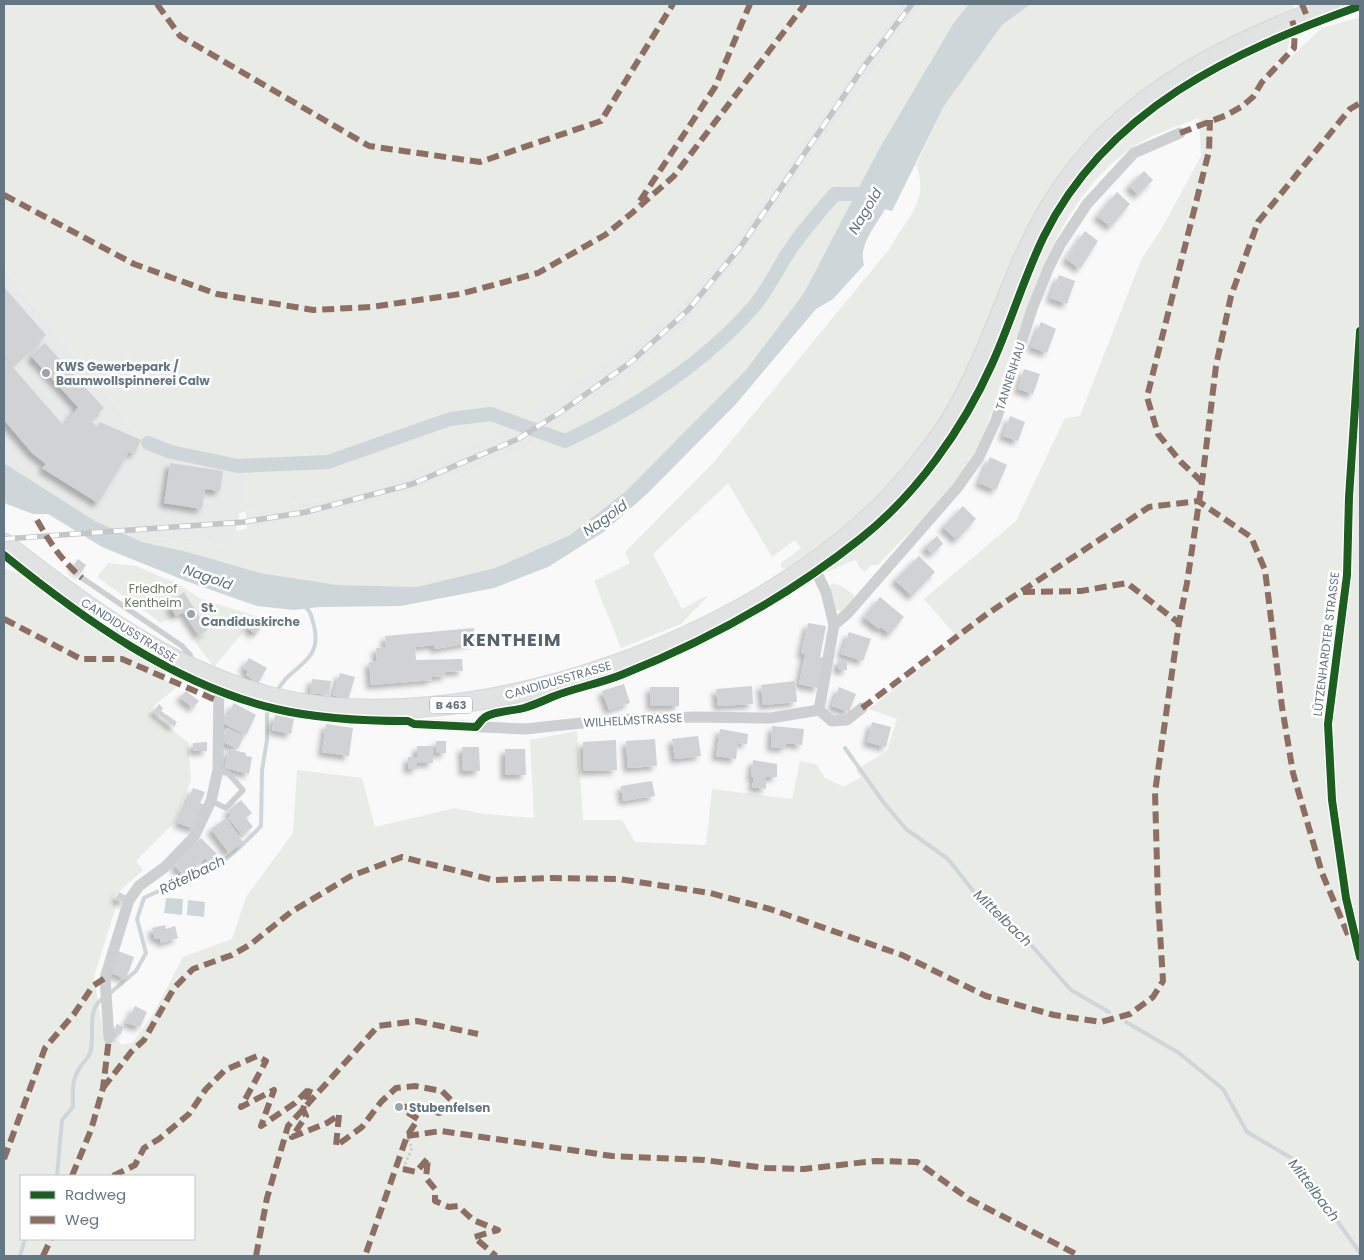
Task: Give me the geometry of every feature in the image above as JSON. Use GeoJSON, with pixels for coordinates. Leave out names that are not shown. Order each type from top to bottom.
{"type":"FeatureCollection","features":[{"type":"Feature","properties":{"kind":"main road","name":"CANDIDUSSTRASSE"},"geometry":{"type":"LineString","coordinates":[[4,543],[112,621],[193,669],[261,695],[282,700],[351,710],[404,709],[498,698],[558,683],[660,647],[728,615],[812,563],[852,531],[908,478],[952,418],[974,377],[1043,217],[1066,181],[1087,154],[1138,105],[1189,70],[1254,35],[1334,4]]}},
{"type":"Feature","properties":{"kind":"street","name":"TANNENHAU"},"geometry":{"type":"LineString","coordinates":[[834,624],[848,613],[957,488],[979,457],[996,420],[1032,309],[1049,267],[1060,245],[1087,204],[1134,153],[1180,133]]}},
{"type":"Feature","properties":{"kind":"street","name":"LÜTZENHARDTER STRASSE"},"geometry":{"type":"LineString","coordinates":[[1360,331],[1349,497],[1347,575],[1328,724],[1332,800],[1346,898],[1360,957]]}},
{"type":"Feature","properties":{"kind":"street"},"geometry":{"type":"LineString","coordinates":[[812,563],[826,592],[834,624],[819,710],[832,720],[847,720],[862,708]]}},
{"type":"Feature","properties":{"kind":"street"},"geometry":{"type":"LineString","coordinates":[[109,1038],[104,978],[129,900],[139,886],[166,867],[194,837],[211,801],[218,770],[219,680]]}},
{"type":"Feature","properties":{"kind":"street","name":"WILHELMSTRASSE"},"geometry":{"type":"LineString","coordinates":[[404,709],[408,721],[414,724],[525,729],[610,720],[694,717],[772,718],[819,710]]}},
{"type":"Feature","properties":{"kind":"lane"},"geometry":{"type":"LineString","coordinates":[[82,578],[182,646],[190,655],[193,669]]}},
{"type":"Feature","properties":{"kind":"lane"},"geometry":{"type":"LineString","coordinates":[[211,801],[226,808],[243,790],[228,773],[218,770]]}},
{"type":"Feature","properties":{"kind":"path"},"geometry":{"type":"LineString","coordinates":[[403,1169],[412,1148],[407,1136]]}},
{"type":"Feature","properties":{"kind":"shaded area"},"geometry":{"type":"Polygon","coordinates":[[[900,4],[922,4],[725,278],[686,324],[630,375],[521,451],[389,500],[247,529],[246,512],[362,492],[668,317],[724,255],[900,4]]]}},
{"type":"Feature","properties":{"kind":"shaded area","name":"KWS Gewerbepark / Baumwollspinnerei Calw"},"geometry":{"type":"Polygon","coordinates":[[[4,268],[124,416],[141,447],[173,459],[247,474],[233,546],[156,538],[142,542],[95,521],[4,463],[4,268]]]}},
{"type":"Feature","properties":{"kind":"green space"},"geometry":{"type":"Polygon","coordinates":[[[4,4],[900,4],[724,255],[668,317],[512,427],[362,492],[239,513],[246,474],[173,459],[141,447],[124,416],[4,268],[4,4]]]}},
{"type":"Feature","properties":{"kind":"green space"},"geometry":{"type":"Polygon","coordinates":[[[922,4],[969,4],[953,24],[879,149],[804,293],[746,370],[626,491],[570,535],[495,568],[417,587],[338,585],[260,573],[188,552],[142,542],[156,538],[233,546],[236,531],[389,500],[521,451],[630,375],[686,324],[725,278],[922,4]]]}},
{"type":"Feature","properties":{"kind":"green space"},"geometry":{"type":"Polygon","coordinates":[[[1031,4],[1293,4],[1294,8],[1083,148],[994,313],[946,413],[918,455],[860,516],[791,569],[781,568],[781,563],[801,548],[795,540],[772,557],[728,483],[653,554],[682,609],[707,597],[681,624],[621,648],[594,581],[630,563],[625,552],[714,462],[891,247],[915,208],[920,189],[920,178],[916,165],[944,106],[1002,25],[1031,4]]]}},
{"type":"Feature","properties":{"kind":"green space"},"geometry":{"type":"Polygon","coordinates":[[[1360,17],[1360,1256],[4,1256],[4,568],[26,577],[166,673],[160,678],[178,686],[148,711],[188,742],[191,780],[175,822],[136,861],[143,870],[112,898],[117,903],[94,977],[104,1035],[113,1038],[122,1045],[133,1042],[152,1016],[183,957],[232,939],[246,897],[293,833],[297,770],[362,778],[375,827],[455,808],[484,814],[534,818],[530,740],[577,731],[583,820],[622,820],[635,842],[706,845],[712,789],[792,799],[800,761],[816,764],[825,778],[844,787],[861,777],[856,770],[887,751],[897,719],[869,709],[958,638],[924,599],[1016,521],[1065,418],[1080,416],[1141,260],[1162,228],[1201,156],[1199,118],[1174,127],[1133,147],[1108,168],[1086,192],[1068,218],[1052,247],[1039,277],[982,437],[963,473],[952,487],[878,565],[871,565],[865,572],[859,567],[857,561],[854,560],[827,572],[826,570],[866,537],[902,502],[935,463],[965,421],[991,371],[1042,249],[1078,189],[1099,162],[1123,138],[1148,115],[1177,94],[1248,52],[1280,38],[1288,37],[1290,41],[1287,51],[1272,67],[1289,59],[1322,28],[1360,17]]]}},
{"type":"Feature","properties":{"kind":"green space","name":"Friedhof Kentheim"},"geometry":{"type":"Polygon","coordinates":[[[108,563],[136,566],[178,584],[201,599],[268,620],[254,637],[245,630],[214,667],[195,642],[208,630],[184,592],[173,600],[175,604],[170,607],[176,616],[161,623],[97,577],[108,563]]]}},
{"type":"Feature","properties":{"kind":"green space"},"geometry":{"type":"Polygon","coordinates":[[[834,583],[854,595],[853,600],[842,612],[836,609],[830,585],[834,583]]]}},
{"type":"Feature","properties":{"kind":"water","name":"Nagold"},"geometry":{"type":"Polygon","coordinates":[[[969,4],[1031,4],[1002,25],[944,106],[892,211],[885,209],[869,236],[863,250],[864,265],[833,299],[816,309],[735,405],[648,493],[605,531],[548,567],[494,588],[401,606],[320,607],[294,610],[257,606],[186,581],[102,547],[48,514],[33,514],[4,503],[4,463],[95,521],[142,542],[188,552],[260,573],[338,585],[417,587],[495,568],[570,535],[626,491],[746,370],[804,293],[879,149],[953,24],[969,4]]]}},
{"type":"Feature","properties":{"kind":"water"},"geometry":{"type":"Polygon","coordinates":[[[166,898],[183,899],[182,915],[164,913],[166,898]]]}},
{"type":"Feature","properties":{"kind":"water"},"geometry":{"type":"Polygon","coordinates":[[[188,900],[205,902],[204,917],[187,915],[188,900]]]}},
{"type":"Feature","properties":{"kind":"building"},"geometry":{"type":"Polygon","coordinates":[[[1144,171],[1153,180],[1138,195],[1129,186],[1144,171]]]}},
{"type":"Feature","properties":{"kind":"building"},"geometry":{"type":"Polygon","coordinates":[[[1117,192],[1130,204],[1111,227],[1097,216],[1117,192]]]}},
{"type":"Feature","properties":{"kind":"building"},"geometry":{"type":"Polygon","coordinates":[[[1085,231],[1098,241],[1080,269],[1066,259],[1085,231]]]}},
{"type":"Feature","properties":{"kind":"building"},"geometry":{"type":"Polygon","coordinates":[[[1059,275],[1075,281],[1067,304],[1050,298],[1059,275]]]}},
{"type":"Feature","properties":{"kind":"building"},"geometry":{"type":"Polygon","coordinates":[[[4,287],[46,335],[12,365],[4,355],[4,287]]]}},
{"type":"Feature","properties":{"kind":"building"},"geometry":{"type":"Polygon","coordinates":[[[1041,322],[1056,329],[1047,353],[1031,347],[1041,322]]]}},
{"type":"Feature","properties":{"kind":"building"},"geometry":{"type":"Polygon","coordinates":[[[45,343],[104,408],[90,420],[97,427],[100,422],[141,440],[134,454],[129,452],[98,503],[42,468],[46,464],[32,453],[4,420],[4,357],[64,426],[78,407],[31,356],[45,343]]]}},
{"type":"Feature","properties":{"kind":"building"},"geometry":{"type":"Polygon","coordinates":[[[1024,369],[1040,374],[1033,394],[1018,389],[1024,369]]]}},
{"type":"Feature","properties":{"kind":"building"},"geometry":{"type":"Polygon","coordinates":[[[1010,416],[1025,422],[1018,441],[1003,436],[1010,416]]]}},
{"type":"Feature","properties":{"kind":"building"},"geometry":{"type":"Polygon","coordinates":[[[990,457],[1007,465],[996,490],[979,483],[990,457]]]}},
{"type":"Feature","properties":{"kind":"building"},"geometry":{"type":"Polygon","coordinates":[[[170,463],[223,471],[220,491],[205,489],[202,509],[164,503],[170,463]]]}},
{"type":"Feature","properties":{"kind":"building"},"geometry":{"type":"Polygon","coordinates":[[[963,506],[976,519],[957,540],[943,527],[963,506]]]}},
{"type":"Feature","properties":{"kind":"building"},"geometry":{"type":"Polygon","coordinates":[[[937,536],[943,544],[932,554],[925,547],[937,536]]]}},
{"type":"Feature","properties":{"kind":"building"},"geometry":{"type":"Polygon","coordinates":[[[919,556],[935,572],[912,596],[895,580],[919,556]]]}},
{"type":"Feature","properties":{"kind":"building"},"geometry":{"type":"Polygon","coordinates":[[[78,559],[86,565],[81,573],[73,566],[78,559]]]}},
{"type":"Feature","properties":{"kind":"building","name":"St. Candiduskirche"},"geometry":{"type":"Polygon","coordinates":[[[184,592],[208,630],[199,636],[183,612],[176,616],[170,607],[175,604],[173,600],[184,592]]]}},
{"type":"Feature","properties":{"kind":"building"},"geometry":{"type":"Polygon","coordinates":[[[880,597],[904,617],[890,634],[881,627],[879,629],[864,617],[880,597]]]}},
{"type":"Feature","properties":{"kind":"building"},"geometry":{"type":"Polygon","coordinates":[[[256,618],[263,624],[255,634],[247,628],[256,618]]]}},
{"type":"Feature","properties":{"kind":"building"},"geometry":{"type":"Polygon","coordinates":[[[808,623],[826,626],[820,657],[824,658],[818,688],[799,684],[805,654],[801,653],[808,623]]]}},
{"type":"Feature","properties":{"kind":"building"},"geometry":{"type":"Polygon","coordinates":[[[474,628],[475,642],[435,649],[434,645],[415,647],[416,660],[462,659],[463,671],[446,672],[446,676],[432,677],[432,680],[371,685],[369,662],[377,661],[376,648],[386,647],[385,636],[474,628]]]}},
{"type":"Feature","properties":{"kind":"building"},"geometry":{"type":"Polygon","coordinates":[[[849,632],[871,639],[863,661],[841,654],[849,632]]]}},
{"type":"Feature","properties":{"kind":"building"},"geometry":{"type":"Polygon","coordinates":[[[249,658],[267,668],[258,683],[246,675],[248,671],[243,668],[249,658]]]}},
{"type":"Feature","properties":{"kind":"building"},"geometry":{"type":"Polygon","coordinates":[[[838,660],[847,660],[847,670],[838,670],[838,660]]]}},
{"type":"Feature","properties":{"kind":"building"},"geometry":{"type":"Polygon","coordinates":[[[340,673],[355,677],[348,700],[333,695],[340,673]]]}},
{"type":"Feature","properties":{"kind":"building"},"geometry":{"type":"Polygon","coordinates":[[[312,679],[331,681],[329,695],[310,693],[312,679]]]}},
{"type":"Feature","properties":{"kind":"building"},"geometry":{"type":"Polygon","coordinates":[[[795,681],[797,702],[763,705],[761,685],[795,681]]]}},
{"type":"Feature","properties":{"kind":"building"},"geometry":{"type":"Polygon","coordinates":[[[624,684],[630,703],[609,710],[602,691],[624,684]]]}},
{"type":"Feature","properties":{"kind":"building"},"geometry":{"type":"Polygon","coordinates":[[[752,686],[753,704],[718,706],[716,689],[752,686]]]}},
{"type":"Feature","properties":{"kind":"building"},"geometry":{"type":"Polygon","coordinates":[[[650,687],[679,687],[679,706],[651,706],[650,687]]]}},
{"type":"Feature","properties":{"kind":"building"},"geometry":{"type":"Polygon","coordinates":[[[839,687],[856,694],[849,712],[832,706],[839,687]]]}},
{"type":"Feature","properties":{"kind":"building"},"geometry":{"type":"Polygon","coordinates":[[[186,691],[199,701],[193,708],[180,697],[186,691]]]}},
{"type":"Feature","properties":{"kind":"building"},"geometry":{"type":"Polygon","coordinates":[[[234,703],[256,715],[246,735],[223,723],[234,703]]]}},
{"type":"Feature","properties":{"kind":"building"},"geometry":{"type":"Polygon","coordinates":[[[159,704],[163,708],[161,711],[177,722],[174,727],[154,711],[159,704]]]}},
{"type":"Feature","properties":{"kind":"building"},"geometry":{"type":"Polygon","coordinates":[[[275,715],[294,719],[291,734],[272,730],[275,715]]]}},
{"type":"Feature","properties":{"kind":"building"},"geometry":{"type":"Polygon","coordinates":[[[872,722],[891,727],[886,747],[867,742],[872,722]]]}},
{"type":"Feature","properties":{"kind":"building"},"geometry":{"type":"Polygon","coordinates":[[[326,724],[353,728],[349,756],[322,752],[326,724]]]}},
{"type":"Feature","properties":{"kind":"building"},"geometry":{"type":"Polygon","coordinates":[[[772,726],[804,729],[802,745],[786,743],[786,748],[771,747],[772,726]]]}},
{"type":"Feature","properties":{"kind":"building"},"geometry":{"type":"Polygon","coordinates":[[[227,728],[244,736],[238,749],[221,741],[227,728]]]}},
{"type":"Feature","properties":{"kind":"building"},"geometry":{"type":"Polygon","coordinates":[[[720,729],[748,734],[747,744],[738,743],[736,759],[716,756],[720,729]]]}},
{"type":"Feature","properties":{"kind":"building"},"geometry":{"type":"Polygon","coordinates":[[[698,736],[701,756],[675,759],[672,739],[698,736]]]}},
{"type":"Feature","properties":{"kind":"building"},"geometry":{"type":"Polygon","coordinates":[[[655,739],[657,766],[628,768],[626,741],[655,739]]]}},
{"type":"Feature","properties":{"kind":"building"},"geometry":{"type":"Polygon","coordinates":[[[616,740],[617,770],[584,771],[583,742],[616,740]]]}},
{"type":"Feature","properties":{"kind":"building"},"geometry":{"type":"Polygon","coordinates":[[[436,741],[446,741],[446,753],[436,753],[436,741]]]}},
{"type":"Feature","properties":{"kind":"building"},"geometry":{"type":"Polygon","coordinates":[[[207,742],[207,751],[193,751],[193,743],[207,742]]]}},
{"type":"Feature","properties":{"kind":"building"},"geometry":{"type":"Polygon","coordinates":[[[417,746],[433,746],[433,763],[417,763],[417,769],[408,769],[408,757],[417,757],[417,746]]]}},
{"type":"Feature","properties":{"kind":"building"},"geometry":{"type":"Polygon","coordinates":[[[462,747],[479,747],[480,771],[463,771],[462,747]]]}},
{"type":"Feature","properties":{"kind":"building"},"geometry":{"type":"Polygon","coordinates":[[[229,749],[246,753],[246,756],[252,757],[249,774],[225,768],[229,749]]]}},
{"type":"Feature","properties":{"kind":"building"},"geometry":{"type":"Polygon","coordinates":[[[505,749],[525,749],[526,775],[505,775],[505,749]]]}},
{"type":"Feature","properties":{"kind":"building"},"geometry":{"type":"Polygon","coordinates":[[[753,760],[777,764],[777,777],[766,777],[766,789],[752,787],[754,778],[751,776],[753,760]]]}},
{"type":"Feature","properties":{"kind":"building"},"geometry":{"type":"Polygon","coordinates":[[[652,781],[655,796],[623,801],[621,786],[652,781]]]}},
{"type":"Feature","properties":{"kind":"building"},"geometry":{"type":"Polygon","coordinates":[[[193,788],[205,792],[200,803],[205,805],[195,829],[178,823],[193,788]]]}},
{"type":"Feature","properties":{"kind":"building"},"geometry":{"type":"Polygon","coordinates":[[[241,800],[252,813],[246,818],[253,827],[242,835],[228,818],[231,816],[228,811],[241,800]]]}},
{"type":"Feature","properties":{"kind":"building"},"geometry":{"type":"Polygon","coordinates":[[[226,818],[243,842],[229,853],[211,829],[226,818]]]}},
{"type":"Feature","properties":{"kind":"building"},"geometry":{"type":"Polygon","coordinates":[[[201,838],[217,854],[209,862],[205,858],[185,877],[174,865],[201,838]]]}},
{"type":"Feature","properties":{"kind":"building"},"geometry":{"type":"Polygon","coordinates":[[[119,892],[127,896],[124,903],[116,898],[119,892]]]}},
{"type":"Feature","properties":{"kind":"building"},"geometry":{"type":"Polygon","coordinates":[[[165,925],[166,929],[175,926],[178,938],[161,943],[160,938],[155,939],[152,928],[165,925]]]}},
{"type":"Feature","properties":{"kind":"building"},"geometry":{"type":"Polygon","coordinates":[[[118,951],[134,957],[126,979],[111,973],[118,951]]]}},
{"type":"Feature","properties":{"kind":"building"},"geometry":{"type":"Polygon","coordinates":[[[135,1006],[147,1012],[140,1027],[126,1023],[135,1006]]]}},
{"type":"Feature","properties":{"kind":"building"},"geometry":{"type":"Polygon","coordinates":[[[117,1024],[124,1027],[120,1035],[113,1031],[117,1024]]]}},
{"type":"Feature","properties":{"kind":"waterway","name":"Nagold"},"geometry":{"type":"LineString","coordinates":[[148,443],[171,452],[238,466],[328,462],[450,419],[491,414],[565,441],[616,415],[667,383],[736,326],[765,291],[797,240],[835,194],[872,194]]}},
{"type":"Feature","properties":{"kind":"waterway","name":"Rötelbach"},"geometry":{"type":"LineString","coordinates":[[277,692],[315,647],[316,636],[313,622],[309,611],[304,606]]}},
{"type":"Feature","properties":{"kind":"waterway","name":"Rötelbach"},"geometry":{"type":"LineString","coordinates":[[109,994],[136,971],[146,953],[137,919],[144,898],[198,876],[216,866],[261,826],[262,770],[267,740],[267,714],[273,701]]}},
{"type":"Feature","properties":{"kind":"waterway","name":"Mittelbach"},"geometry":{"type":"LineString","coordinates":[[845,748],[884,803],[906,829],[948,859],[978,897],[1016,928],[1071,990],[1109,1012]]}},
{"type":"Feature","properties":{"kind":"waterway","name":"Rötelbach"},"geometry":{"type":"LineString","coordinates":[[57,1175],[62,1120],[73,1107],[74,1081],[90,1053],[94,1010],[103,998]]}},
{"type":"Feature","properties":{"kind":"waterway","name":"Mittelbach"},"geometry":{"type":"LineString","coordinates":[[1126,1022],[1179,1053],[1223,1089],[1247,1132],[1293,1159],[1360,1253]]}},
{"type":"Feature","properties":{"kind":"waterway","name":"Rötelbach"},"geometry":{"type":"LineString","coordinates":[[20,1256],[25,1240]]}},
{"type":"Feature","properties":{"kind":"railway"},"geometry":{"type":"LineString","coordinates":[[4,539],[244,522],[306,512],[412,484],[518,439],[562,411],[631,362],[688,310],[741,246],[865,65],[912,4]]}},
{"type":"Feature","properties":{"kind":"marked path"},"geometry":{"type":"LineString","coordinates":[[157,4],[180,36],[369,146],[480,162],[601,121],[673,4]]}},
{"type":"Feature","properties":{"kind":"marked path"},"geometry":{"type":"LineString","coordinates":[[640,201],[715,87],[750,4]]}},
{"type":"Feature","properties":{"kind":"marked path"},"geometry":{"type":"LineString","coordinates":[[4,195],[134,264],[217,294],[313,310],[371,307],[460,294],[538,273],[605,235],[632,213],[674,176],[805,4]]}},
{"type":"Feature","properties":{"kind":"marked path"},"geometry":{"type":"LineString","coordinates":[[1302,4],[1306,14]]}},
{"type":"Feature","properties":{"kind":"marked path"},"geometry":{"type":"LineString","coordinates":[[1180,133],[1227,115],[1253,97],[1262,82],[1294,48],[1295,30],[1292,20]]}},
{"type":"Feature","properties":{"kind":"marked path"},"geometry":{"type":"LineString","coordinates":[[103,1088],[131,1052],[144,1040],[174,988],[193,969],[232,955],[251,944],[291,912],[351,876],[402,857],[493,880],[551,878],[619,879],[710,893],[770,909],[902,955],[986,996],[1054,1015],[1101,1022],[1130,1014],[1153,997],[1163,981],[1158,900],[1155,792],[1179,623],[1202,482],[1216,366],[1231,296],[1258,222],[1350,109],[1360,103]]}},
{"type":"Feature","properties":{"kind":"marked path"},"geometry":{"type":"LineString","coordinates":[[1202,482],[1181,462],[1158,434],[1147,397],[1209,151],[1210,120]]}},
{"type":"Feature","properties":{"kind":"marked path"},"geometry":{"type":"LineString","coordinates":[[862,708],[987,614],[1149,507],[1198,501],[1251,537],[1265,570],[1282,707],[1293,773],[1322,873],[1349,937]]}},
{"type":"Feature","properties":{"kind":"marked path"},"geometry":{"type":"LineString","coordinates":[[37,520],[57,551],[82,578]]}},
{"type":"Feature","properties":{"kind":"marked path"},"geometry":{"type":"LineString","coordinates":[[1023,592],[1081,591],[1127,583],[1179,623]]}},
{"type":"Feature","properties":{"kind":"marked path"},"geometry":{"type":"LineString","coordinates":[[4,619],[81,659],[122,659],[218,701]]}},
{"type":"Feature","properties":{"kind":"marked path"},"geometry":{"type":"LineString","coordinates":[[4,1159],[45,1048],[74,1014],[93,986],[105,978]]}},
{"type":"Feature","properties":{"kind":"marked path"},"geometry":{"type":"LineString","coordinates":[[256,1256],[267,1198],[288,1126],[378,1026],[417,1021],[478,1034]]}},
{"type":"Feature","properties":{"kind":"marked path"},"geometry":{"type":"LineString","coordinates":[[72,1175],[91,1130],[103,1088],[109,1038]]}},
{"type":"Feature","properties":{"kind":"marked path"},"geometry":{"type":"LineString","coordinates":[[115,1175],[135,1165],[144,1148],[159,1139],[189,1114],[206,1089],[225,1070],[257,1056],[266,1061],[241,1107],[274,1090],[261,1126],[295,1103],[311,1087],[303,1109],[306,1116],[292,1137],[327,1123],[339,1115]]}},
{"type":"Feature","properties":{"kind":"marked path"},"geometry":{"type":"LineString","coordinates":[[339,1115],[336,1146],[362,1127],[381,1102],[396,1088],[415,1086],[442,1091],[456,1105],[439,1113],[422,1106],[399,1107],[418,1119],[407,1136],[365,1256]]}},
{"type":"Feature","properties":{"kind":"marked path"},"geometry":{"type":"LineString","coordinates":[[407,1136],[441,1131],[612,1156],[704,1160],[766,1168],[804,1169],[875,1161],[917,1162],[969,1199],[1080,1256]]}},
{"type":"Feature","properties":{"kind":"marked path"},"geometry":{"type":"LineString","coordinates":[[403,1169],[416,1172],[428,1158],[426,1178],[435,1189],[435,1201],[449,1207],[458,1206],[473,1220],[498,1230],[474,1237],[496,1256]]}},
{"type":"Feature","properties":{"kind":"marked path"},"geometry":{"type":"LineString","coordinates":[[43,1256],[51,1240]]}},
{"type":"Feature","properties":{"kind":"cycle path"},"geometry":{"type":"LineString","coordinates":[[4,555],[98,626],[166,667],[202,684],[276,709],[342,719],[408,721],[414,724],[476,727],[483,719],[492,714],[524,708],[560,694],[621,675],[684,648],[775,599],[860,539],[881,522],[900,502],[936,459],[967,413],[999,348],[1044,236],[1070,192],[1102,153],[1138,119],[1178,90],[1221,65],[1266,43],[1360,6]]}},
{"type":"Feature","properties":{"kind":"cycle path"},"geometry":{"type":"LineString","coordinates":[[1360,331],[1349,497],[1347,575],[1328,724],[1332,800],[1346,898],[1360,957]]}},
{"type":"Feature","properties":{"kind":"place","name":"KWS Gewerbepark / Baumwollspinnerei Calw"},"geometry":{"type":"Point","coordinates":[46,373]}},
{"type":"Feature","properties":{"kind":"place","name":"St. Candiduskirche"},"geometry":{"type":"Point","coordinates":[191,614]}},
{"type":"Feature","properties":{"kind":"place","name":"Stubenfelsen"},"geometry":{"type":"Point","coordinates":[399,1107]}},
{"type":"Feature","properties":{"kind":"district","name":"KENTHEIM"},"geometry":{"type":"Point","coordinates":[512,639]}}]}
